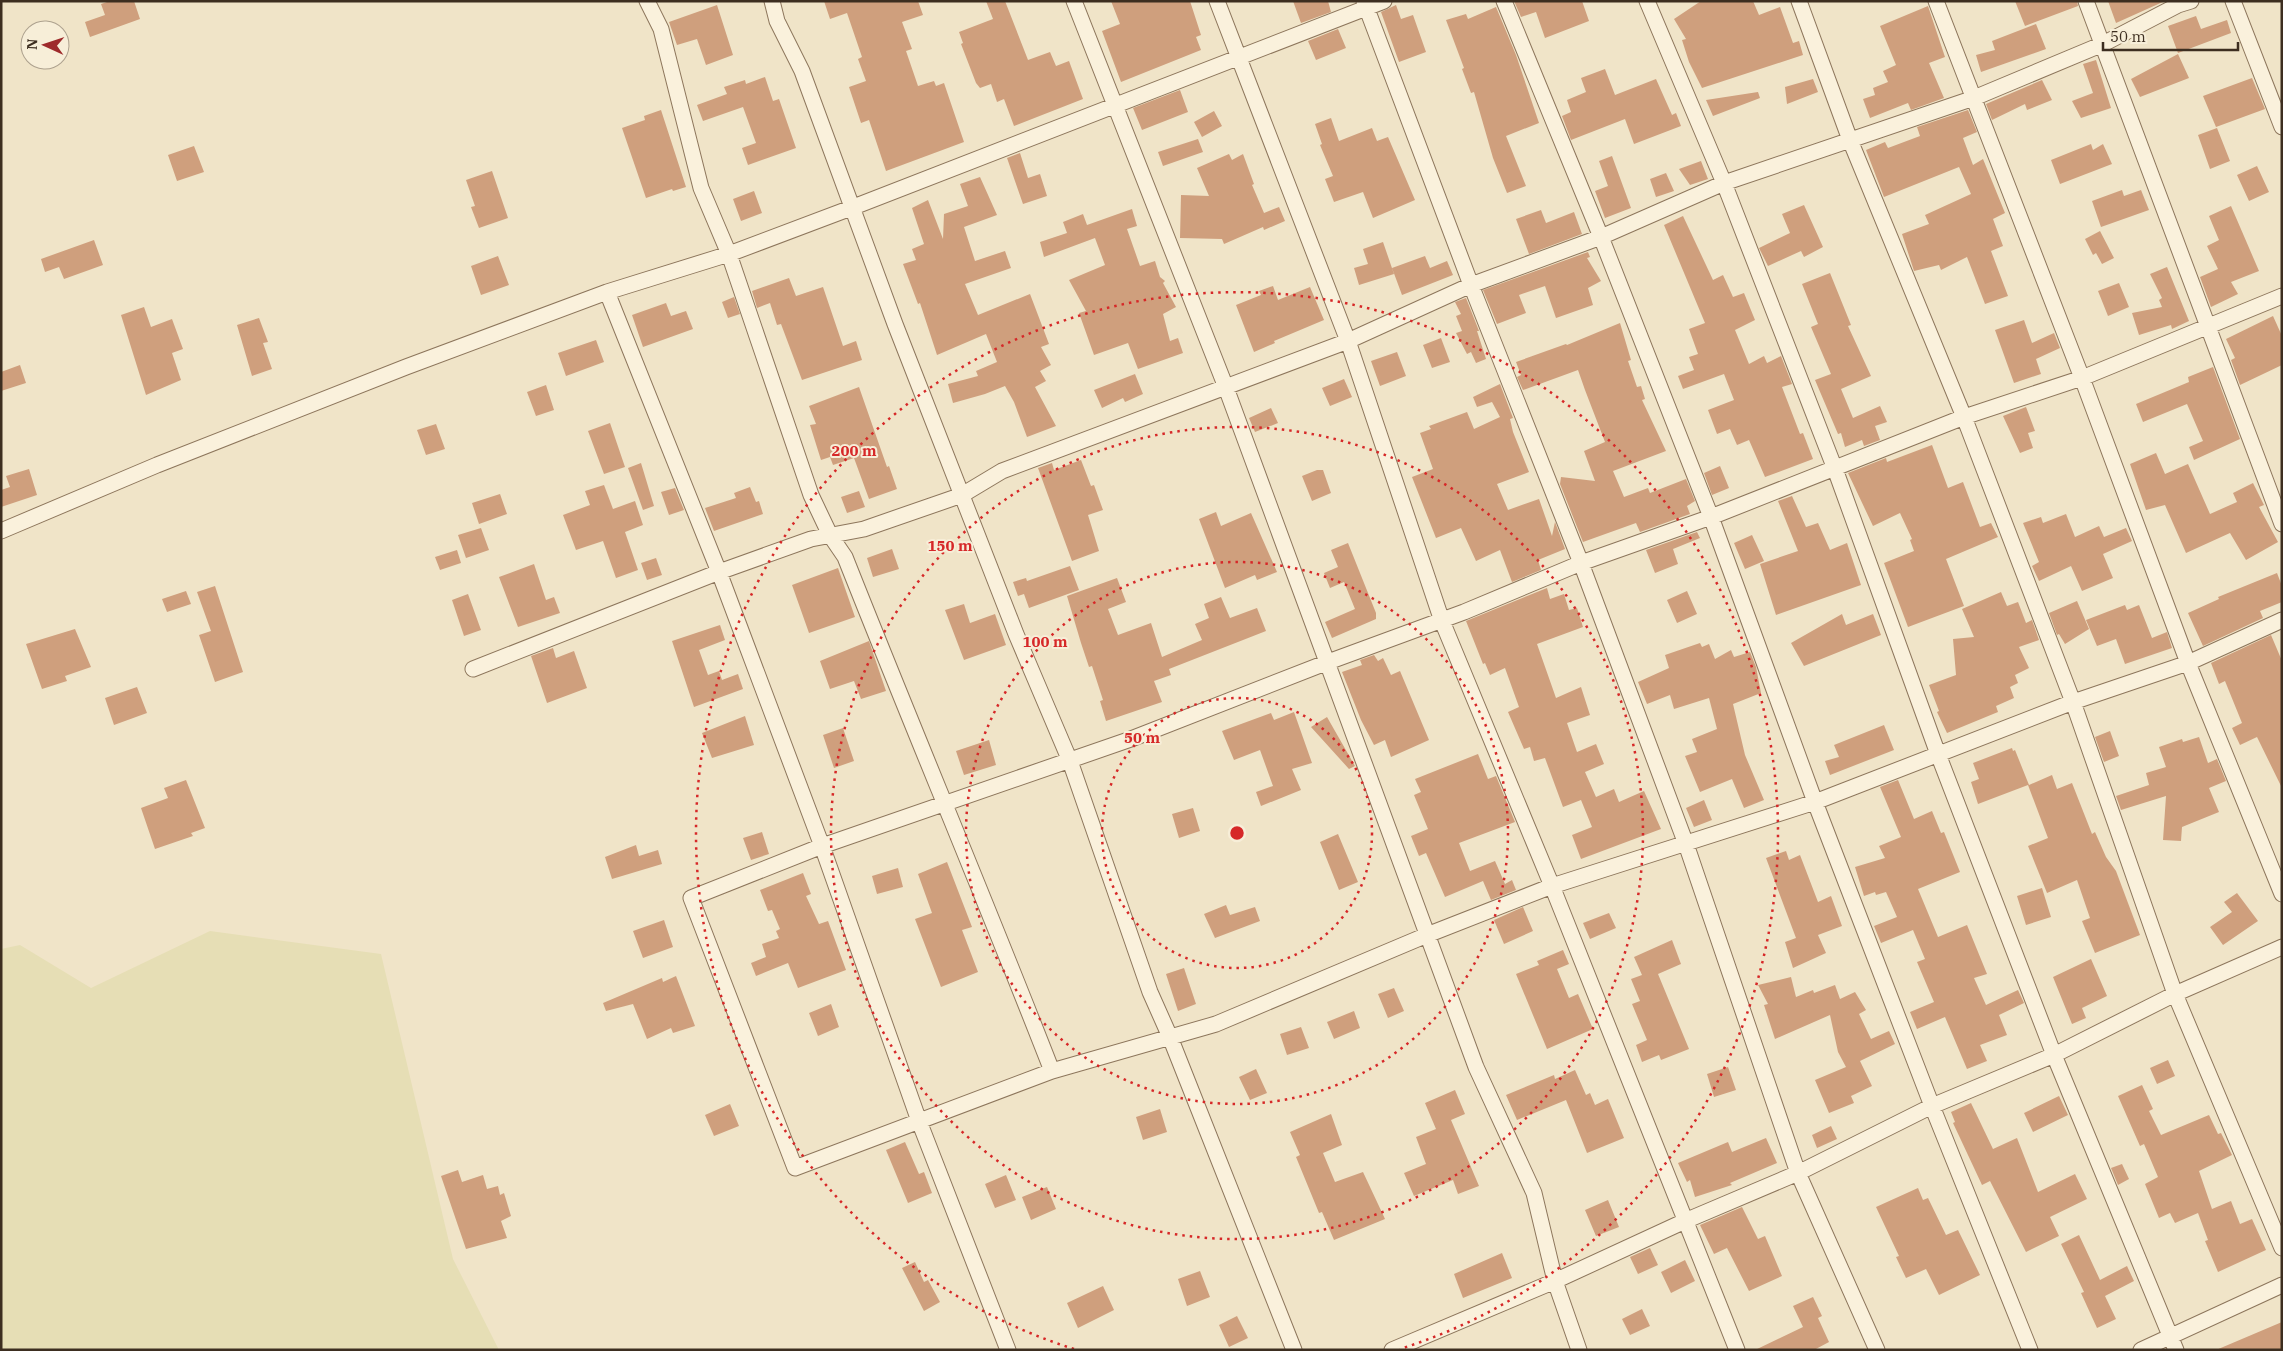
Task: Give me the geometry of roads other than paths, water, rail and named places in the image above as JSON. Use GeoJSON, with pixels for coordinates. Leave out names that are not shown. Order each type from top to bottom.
{"type":"FeatureCollection","features":[{"type":"Feature","properties":{"kind":"street"},"geometry":{"type":"LineString","coordinates":[[647,1],[661,29],[701,188],[729,254],[811,494],[830,535],[845,557],[1052,1071]]}},
{"type":"Feature","properties":{"kind":"street"},"geometry":{"type":"LineString","coordinates":[[772,1],[778,20],[802,71],[851,208],[1016,634],[1070,761],[1150,992],[1170,1037],[1294,1350]]}},
{"type":"Feature","properties":{"kind":"street"},"geometry":{"type":"LineString","coordinates":[[1074,1],[1225,385],[1476,1067],[1534,1193],[1554,1281],[1579,1350]]}},
{"type":"Feature","properties":{"kind":"street"},"geometry":{"type":"LineString","coordinates":[[1217,1],[1348,341],[1442,621],[1552,886],[1737,1350]]}},
{"type":"Feature","properties":{"kind":"street"},"geometry":{"type":"LineString","coordinates":[[1,531],[176,458],[607,292],[729,254],[1114,104],[1238,59],[1365,5],[1384,1]]}},
{"type":"Feature","properties":{"kind":"street"},"geometry":{"type":"LineString","coordinates":[[1504,1],[1601,237],[1711,517],[1815,802],[1932,1106],[2030,1350]]}},
{"type":"Feature","properties":{"kind":"street"},"geometry":{"type":"LineString","coordinates":[[1647,1],[1724,183],[1835,469],[1938,754],[2054,1055],[2174,1343]]}},
{"type":"Feature","properties":{"kind":"street"},"geometry":{"type":"LineString","coordinates":[[1799,1],[1850,140],[1964,418],[2073,702],[2175,994],[2282,1248]]}},
{"type":"Feature","properties":{"kind":"street"},"geometry":{"type":"LineString","coordinates":[[1936,1],[2082,378],[2188,663],[2282,894]]}},
{"type":"Feature","properties":{"kind":"street"},"geometry":{"type":"LineString","coordinates":[[2086,1],[2282,524]]}},
{"type":"Feature","properties":{"kind":"street"},"geometry":{"type":"LineString","coordinates":[[473,669],[719,572],[812,539],[864,529],[962,495],[1002,471],[1225,385],[1348,341],[1471,285],[1601,237],[1724,183],[1974,98],[2103,44],[2178,5],[2191,1]]}},
{"type":"Feature","properties":{"kind":"street"},"geometry":{"type":"LineString","coordinates":[[2233,1],[2282,127]]}},
{"type":"Feature","properties":{"kind":"street"},"geometry":{"type":"LineString","coordinates":[[1365,5],[1471,285],[1581,563],[1686,844],[1798,1173],[1877,1350]]}},
{"type":"Feature","properties":{"kind":"street"},"geometry":{"type":"LineString","coordinates":[[607,292],[719,572],[822,846],[918,1121],[1008,1350]]}},
{"type":"Feature","properties":{"kind":"street"},"geometry":{"type":"LineString","coordinates":[[2282,296],[2082,378],[1964,418],[1711,517],[1581,563],[1442,621],[1328,662],[1070,761],[1002,782],[822,846],[691,898],[795,1168],[1052,1071],[1216,1024],[1427,934],[1552,886],[1815,802],[2073,702],[2188,663],[2282,620]]}},
{"type":"Feature","properties":{"kind":"street"},"geometry":{"type":"LineString","coordinates":[[1392,1350],[1798,1173],[1932,1106],[2054,1055],[2175,994],[2282,947]]}},
{"type":"Feature","properties":{"kind":"street"},"geometry":{"type":"LineString","coordinates":[[2142,1350],[2174,1343],[2282,1285]]}}]}
